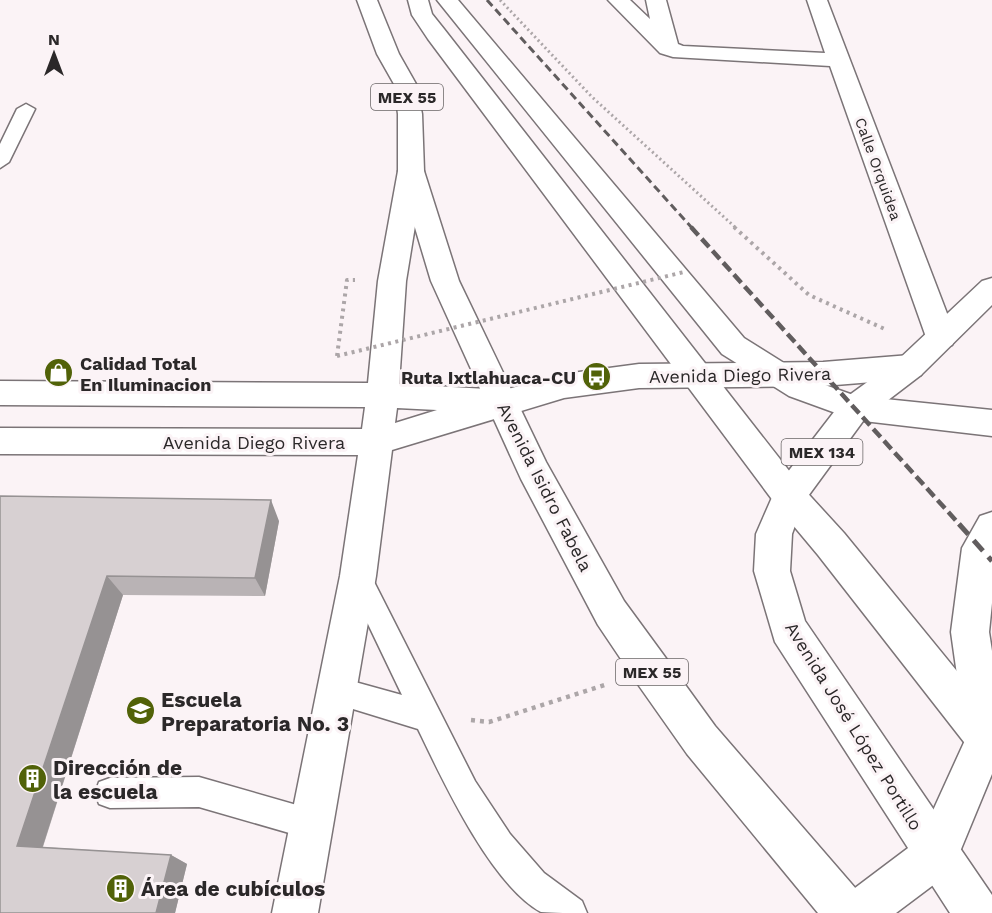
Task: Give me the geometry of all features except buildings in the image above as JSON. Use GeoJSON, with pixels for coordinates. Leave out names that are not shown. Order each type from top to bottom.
{"type":"FeatureCollection","features":[{"type":"Feature","properties":{"kind":"main road","name":"Avenida Isidro Fabela"},"geometry":{"type":"LineString","coordinates":[[366,0],[388,54],[405,84],[410,114],[411,171],[445,281],[533,469],[612,613],[651,670],[701,740],[847,913]]}},
{"type":"Feature","properties":{"kind":"main road","name":"MEX 55"},"geometry":{"type":"LineString","coordinates":[[418,0],[422,15],[436,34],[789,496],[989,742]]}},
{"type":"Feature","properties":{"kind":"main road"},"geometry":{"type":"LineString","coordinates":[[447,0],[733,346],[800,388],[855,408],[992,423]]}},
{"type":"Feature","properties":{"kind":"main road"},"geometry":{"type":"LineString","coordinates":[[618,0],[668,48],[692,53],[838,60]]}},
{"type":"Feature","properties":{"kind":"main road"},"geometry":{"type":"LineString","coordinates":[[656,0],[668,48]]}},
{"type":"Feature","properties":{"kind":"main road","name":"Calle Orquidea"},"geometry":{"type":"LineString","coordinates":[[817,0],[838,60],[926,351]]}},
{"type":"Feature","properties":{"kind":"main road"},"geometry":{"type":"LineString","coordinates":[[295,913],[358,576],[383,393],[392,281],[411,171]]}},
{"type":"Feature","properties":{"kind":"main road","name":"Avenida José López Portillo"},"geometry":{"type":"LineString","coordinates":[[977,913],[936,855],[788,629],[772,571],[774,534],[789,496],[855,408],[926,351],[992,288]]}},
{"type":"Feature","properties":{"kind":"main road","name":"Avenida Diego Rivera"},"geometry":{"type":"LineString","coordinates":[[0,441],[376,442],[564,386],[639,376],[823,374],[926,351]]}},
{"type":"Feature","properties":{"kind":"main road"},"geometry":{"type":"LineString","coordinates":[[192,441],[206,391]]}},
{"type":"Feature","properties":{"kind":"main road","name":"Avenida Diego Rivera"},"geometry":{"type":"LineString","coordinates":[[0,393],[206,391],[383,393],[501,403]]}},
{"type":"Feature","properties":{"kind":"main road"},"geometry":{"type":"LineString","coordinates":[[859,913],[936,855],[989,742],[970,632],[980,548],[992,527]]}},
{"type":"Feature","properties":{"kind":"lane"},"geometry":{"type":"LineString","coordinates":[[0,162],[26,109]]}},
{"type":"Feature","properties":{"kind":"lane"},"geometry":{"type":"LineString","coordinates":[[358,576],[464,792],[499,845],[532,885],[570,913]]}},
{"type":"Feature","properties":{"kind":"lane"},"geometry":{"type":"LineString","coordinates":[[337,691],[426,717]]}},
{"type":"Feature","properties":{"kind":"lane"},"geometry":{"type":"LineString","coordinates":[[110,793],[200,792],[310,823]]}},
{"type":"Feature","properties":{"kind":"path"},"geometry":{"type":"LineString","coordinates":[[500,0],[592,97],[809,295],[926,351]]}},
{"type":"Feature","properties":{"kind":"path"},"geometry":{"type":"LineString","coordinates":[[347,280],[337,356],[684,272]]}},
{"type":"Feature","properties":{"kind":"path"},"geometry":{"type":"LineString","coordinates":[[426,717],[489,722],[651,670]]}},
{"type":"Feature","properties":{"kind":"railway"},"geometry":{"type":"LineString","coordinates":[[487,0],[692,228]]}},
{"type":"Feature","properties":{"kind":"railway"},"geometry":{"type":"LineString","coordinates":[[691,227],[960,525]]}},
{"type":"Feature","properties":{"kind":"railway"},"geometry":{"type":"LineString","coordinates":[[959,524],[992,561]]}},
{"type":"Feature","properties":{"kind":"place","name":"Calidad Total En Iluminacion"},"geometry":{"type":"Point","coordinates":[59,373]}},
{"type":"Feature","properties":{"kind":"place","name":"Ruta Ixtlahuaca-CU"},"geometry":{"type":"Point","coordinates":[597,377]}},
{"type":"Feature","properties":{"kind":"place","name":"Escuela Preparatoria No. 3"},"geometry":{"type":"Point","coordinates":[140,711]}},
{"type":"Feature","properties":{"kind":"place","name":"Dirección de la escuela"},"geometry":{"type":"Point","coordinates":[32,779]}},
{"type":"Feature","properties":{"kind":"place","name":"Área de cubículos"},"geometry":{"type":"Point","coordinates":[120,888]}}]}
